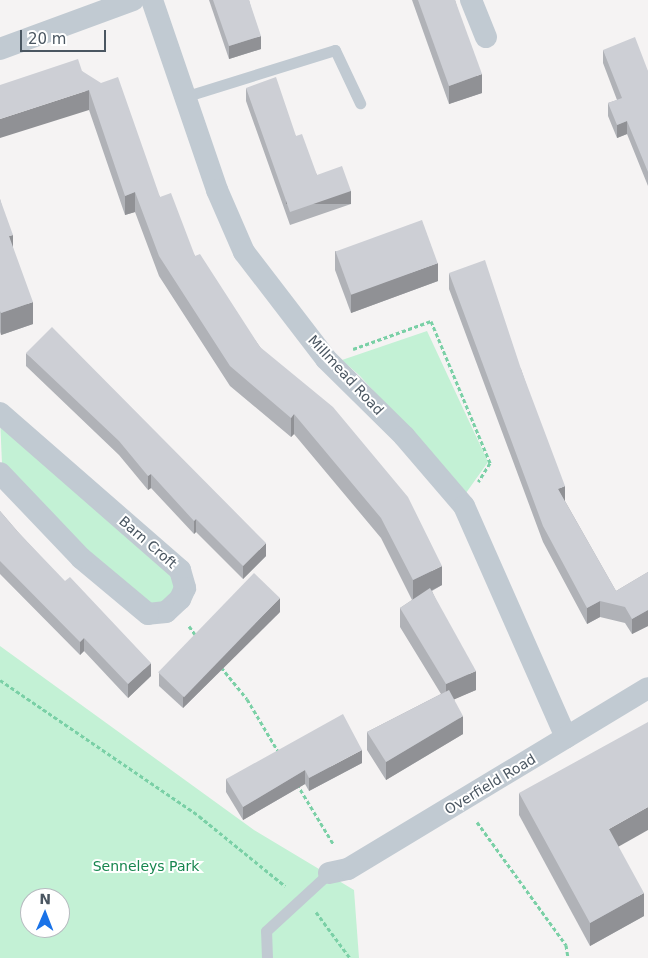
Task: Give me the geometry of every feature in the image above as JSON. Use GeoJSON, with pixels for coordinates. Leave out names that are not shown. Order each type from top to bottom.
{"type":"FeatureCollection","features":[{"type":"Feature","properties":{"kind":"street"},"geometry":{"type":"LineString","coordinates":[[0,49],[133,0]]}},
{"type":"Feature","properties":{"kind":"street","name":"Millmead Road"},"geometry":{"type":"LineString","coordinates":[[152,0],[184,97],[244,252],[326,359],[404,436],[464,506],[566,736]]}},
{"type":"Feature","properties":{"kind":"street"},"geometry":{"type":"LineString","coordinates":[[471,0],[486,37]]}},
{"type":"Feature","properties":{"kind":"street","name":"Barn Croft"},"geometry":{"type":"LineString","coordinates":[[0,413],[180,570],[185,588],[180,599]]}},
{"type":"Feature","properties":{"kind":"street"},"geometry":{"type":"LineString","coordinates":[[0,473],[81,558],[148,614],[166,612],[180,599]]}},
{"type":"Feature","properties":{"kind":"street","name":"Overfield Road"},"geometry":{"type":"LineString","coordinates":[[338,871],[462,801],[566,736],[648,688]]}},
{"type":"Feature","properties":{"kind":"lane"},"geometry":{"type":"LineString","coordinates":[[184,97],[335,50],[360,103]]}},
{"type":"Feature","properties":{"kind":"lane"},"geometry":{"type":"LineString","coordinates":[[267,958],[266,931],[302,899],[338,871]]}},
{"type":"Feature","properties":{"kind":"path"},"geometry":{"type":"LineString","coordinates":[[326,359],[431,322],[490,463],[464,506]]}},
{"type":"Feature","properties":{"kind":"path"},"geometry":{"type":"LineString","coordinates":[[180,599],[189,627],[201,641]]}},
{"type":"Feature","properties":{"kind":"path"},"geometry":{"type":"LineString","coordinates":[[218,663],[247,699],[282,759]]}},
{"type":"Feature","properties":{"kind":"path"},"geometry":{"type":"LineString","coordinates":[[0,680],[198,816],[321,916],[350,958]]}},
{"type":"Feature","properties":{"kind":"path"},"geometry":{"type":"LineString","coordinates":[[292,776],[338,871]]}},
{"type":"Feature","properties":{"kind":"path"},"geometry":{"type":"LineString","coordinates":[[462,801],[566,945],[568,958]]}},
{"type":"Feature","properties":{"kind":"green space"},"geometry":{"type":"Polygon","coordinates":[[[427,331],[488,462],[466,493],[360,376],[342,360],[427,331]]]}},
{"type":"Feature","properties":{"kind":"green space"},"geometry":{"type":"Polygon","coordinates":[[[0,417],[161,558],[180,588],[165,611],[147,610],[2,464],[0,417]]]}},
{"type":"Feature","properties":{"kind":"green space","name":"Senneleys Park"},"geometry":{"type":"Polygon","coordinates":[[[0,646],[254,830],[354,890],[359,958],[0,958],[0,646]]]}},
{"type":"Feature","properties":{"kind":"building"},"geometry":{"type":"Polygon","coordinates":[[[213,0],[249,0],[261,36],[229,46],[213,0]]]}},
{"type":"Feature","properties":{"kind":"building"},"geometry":{"type":"Polygon","coordinates":[[[418,0],[455,0],[482,74],[449,86],[418,0]]]}},
{"type":"Feature","properties":{"kind":"building"},"geometry":{"type":"Polygon","coordinates":[[[635,37],[648,71],[648,172],[627,121],[617,125],[608,103],[622,98],[603,50],[635,37]]]}},
{"type":"Feature","properties":{"kind":"building"},"geometry":{"type":"Polygon","coordinates":[[[78,59],[82,71],[101,83],[118,77],[160,197],[171,193],[195,256],[200,254],[260,347],[333,407],[408,497],[442,566],[413,580],[381,518],[294,414],[291,418],[230,366],[159,256],[135,192],[125,196],[89,90],[0,119],[0,85],[78,59]]]}},
{"type":"Feature","properties":{"kind":"building"},"geometry":{"type":"Polygon","coordinates":[[[276,77],[296,136],[302,134],[317,175],[342,166],[351,191],[290,212],[246,88],[276,77]]]}},
{"type":"Feature","properties":{"kind":"building"},"geometry":{"type":"Polygon","coordinates":[[[0,199],[13,235],[9,236],[33,302],[1,313],[0,311],[0,199]]]}},
{"type":"Feature","properties":{"kind":"building"},"geometry":{"type":"Polygon","coordinates":[[[422,220],[438,263],[351,295],[336,251],[422,220]]]}},
{"type":"Feature","properties":{"kind":"building"},"geometry":{"type":"Polygon","coordinates":[[[485,260],[521,369],[565,486],[558,489],[616,591],[648,572],[648,610],[632,619],[625,607],[600,601],[587,608],[543,526],[449,273],[485,260]]]}},
{"type":"Feature","properties":{"kind":"building"},"geometry":{"type":"Polygon","coordinates":[[[52,327],[266,543],[243,566],[196,519],[194,521],[151,474],[148,476],[119,441],[26,353],[52,327]]]}},
{"type":"Feature","properties":{"kind":"building"},"geometry":{"type":"Polygon","coordinates":[[[0,511],[65,581],[70,577],[151,663],[128,684],[84,638],[80,642],[0,561],[0,511]]]}},
{"type":"Feature","properties":{"kind":"building"},"geometry":{"type":"Polygon","coordinates":[[[254,573],[280,598],[184,697],[158,672],[254,573]]]}},
{"type":"Feature","properties":{"kind":"building"},"geometry":{"type":"Polygon","coordinates":[[[430,588],[476,671],[446,684],[400,608],[430,588]]]}},
{"type":"Feature","properties":{"kind":"building"},"geometry":{"type":"Polygon","coordinates":[[[449,690],[463,716],[386,762],[367,732],[449,690]]]}},
{"type":"Feature","properties":{"kind":"building"},"geometry":{"type":"Polygon","coordinates":[[[343,714],[362,750],[309,778],[305,770],[243,807],[226,779],[343,714]]]}},
{"type":"Feature","properties":{"kind":"building"},"geometry":{"type":"Polygon","coordinates":[[[648,722],[648,807],[609,829],[644,893],[590,923],[519,793],[648,722]]]}}]}
